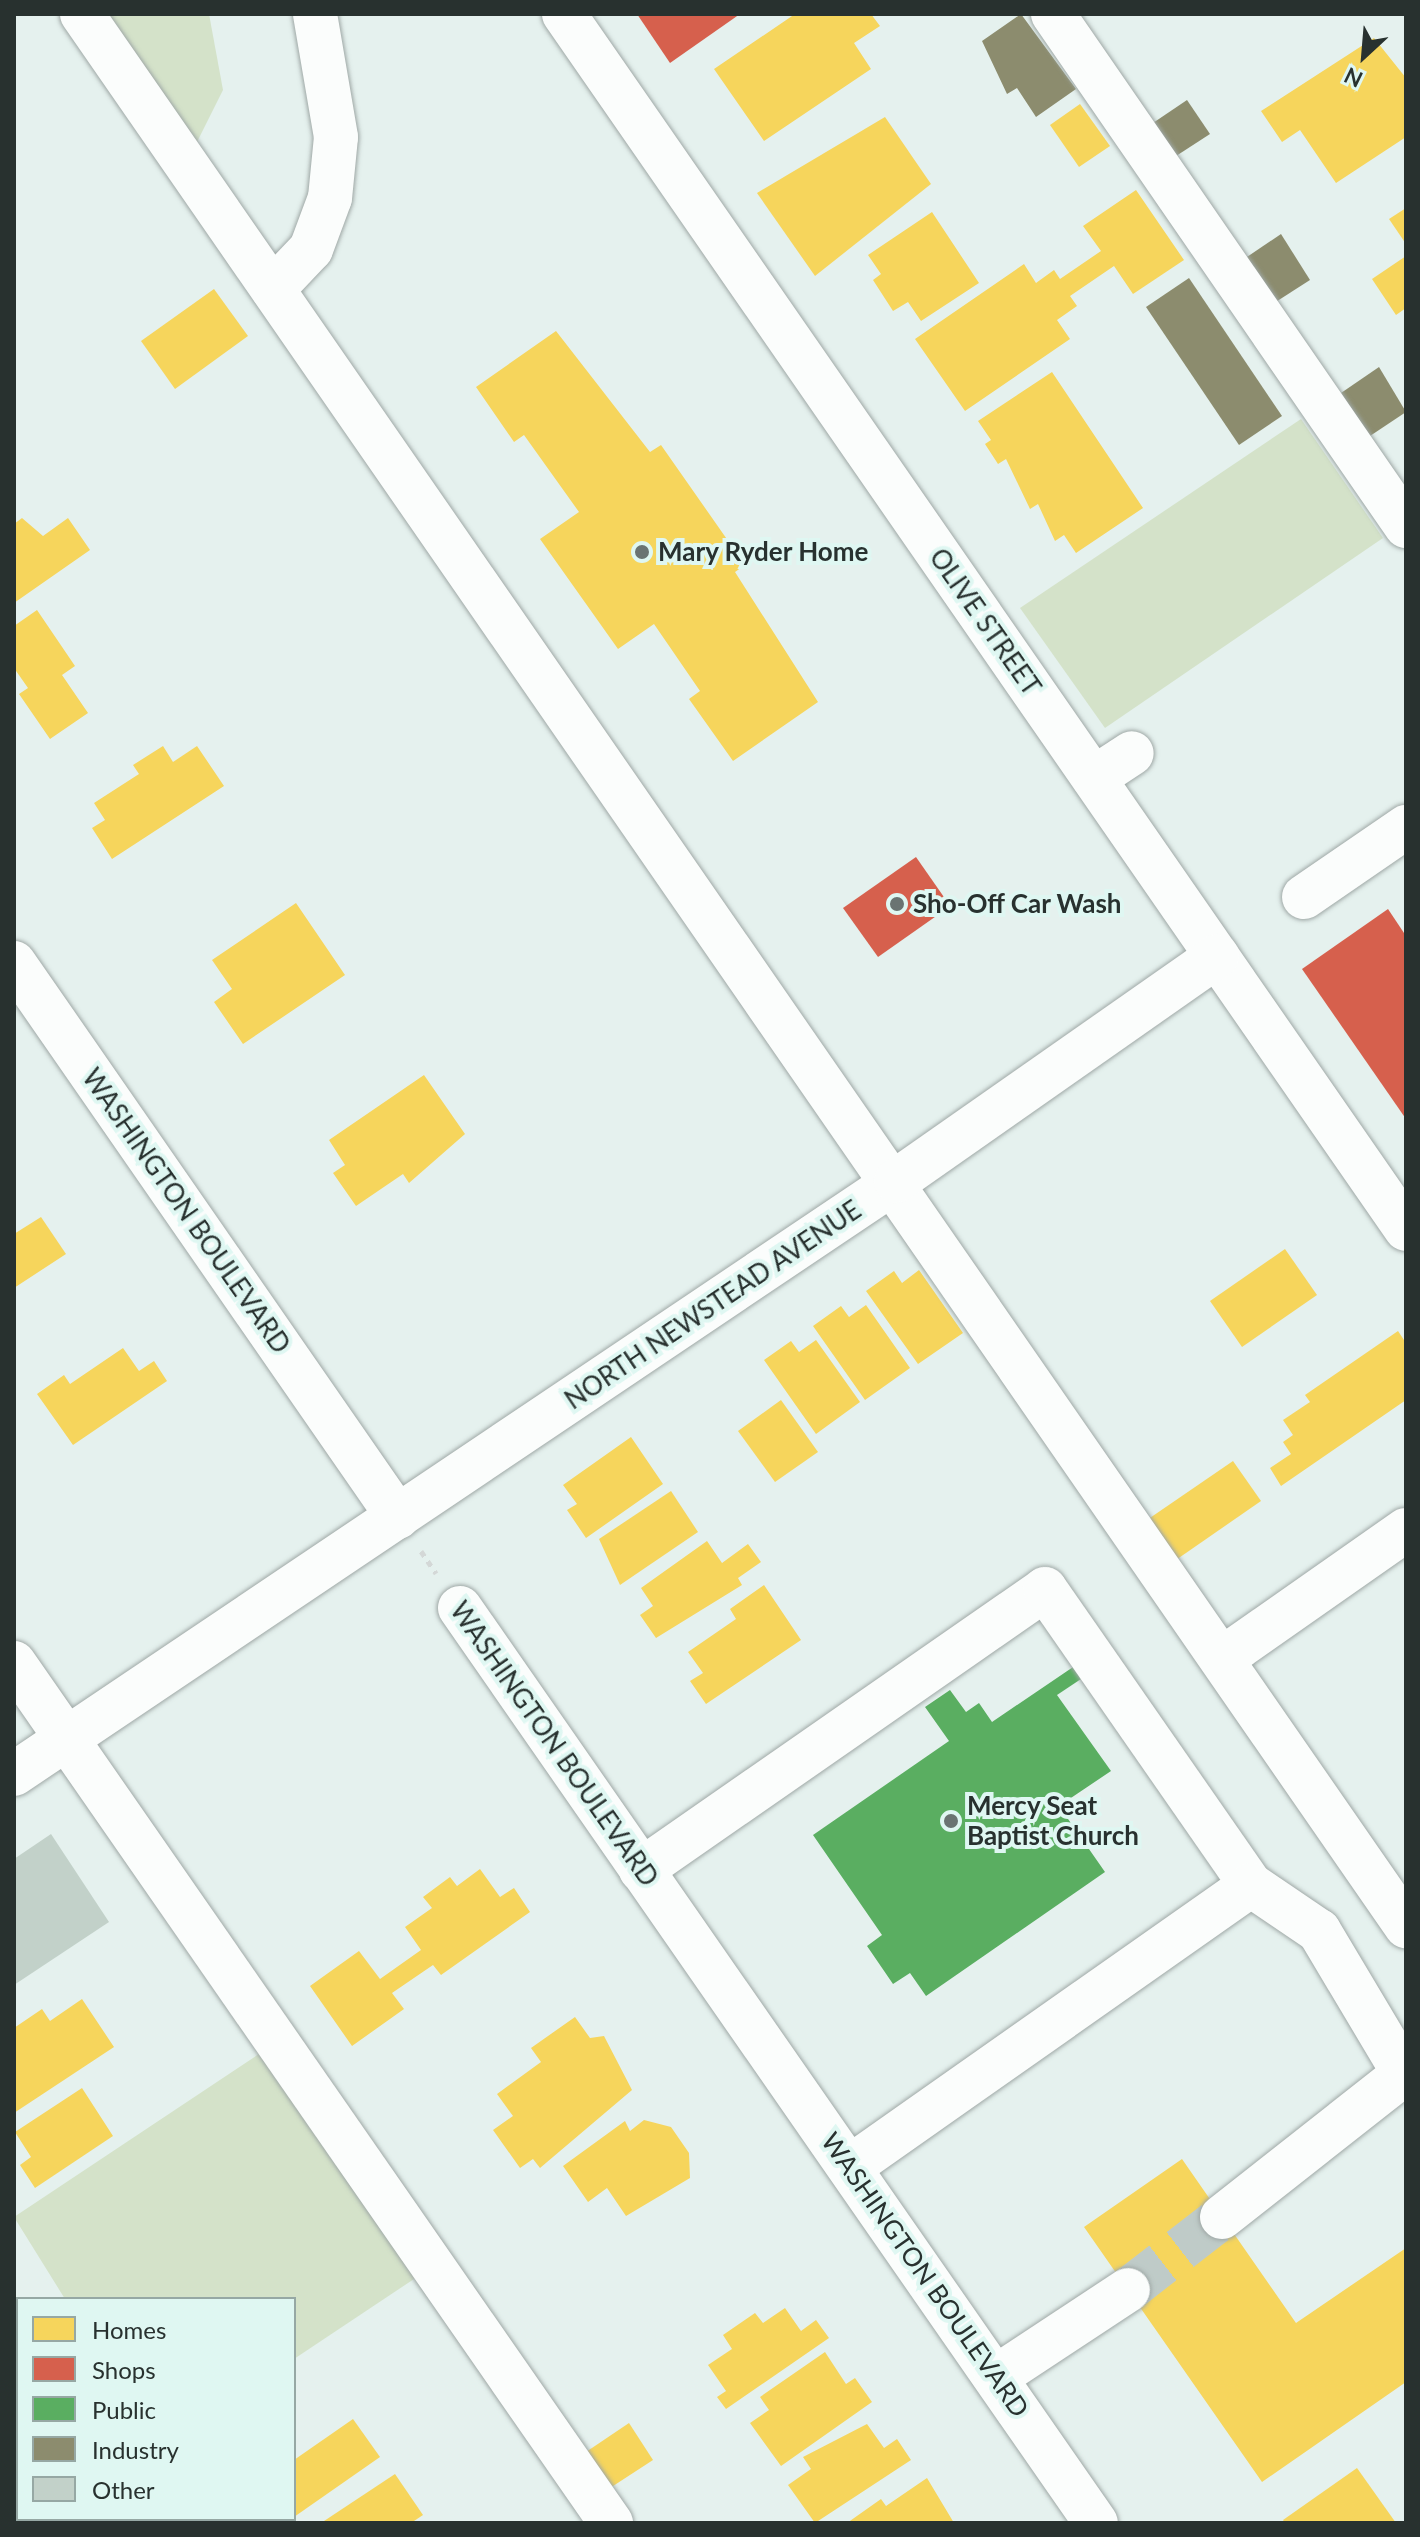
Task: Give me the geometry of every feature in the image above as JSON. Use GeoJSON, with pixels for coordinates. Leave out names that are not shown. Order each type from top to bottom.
{"type":"FeatureCollection","features":[{"type":"Feature","properties":{"kind":"street"},"geometry":{"type":"LineString","coordinates":[[82,14],[896,1181],[1406,1926]]}},
{"type":"Feature","properties":{"kind":"street"},"geometry":{"type":"LineString","coordinates":[[273,289],[311,249],[330,198],[336,137],[315,14]]}},
{"type":"Feature","properties":{"kind":"street","name":"OLIVE STREET"},"geometry":{"type":"LineString","coordinates":[[564,14],[1406,1229]]}},
{"type":"Feature","properties":{"kind":"street"},"geometry":{"type":"LineString","coordinates":[[1053,14],[1406,526]]}},
{"type":"Feature","properties":{"kind":"street"},"geometry":{"type":"LineString","coordinates":[[1094,778],[1132,753]]}},
{"type":"Feature","properties":{"kind":"street"},"geometry":{"type":"LineString","coordinates":[[1304,897],[1406,827]]}},
{"type":"Feature","properties":{"kind":"street","name":"NORTH NEWSTEAD AVENUE"},"geometry":{"type":"LineString","coordinates":[[14,1774],[896,1181],[1217,956]]}},
{"type":"Feature","properties":{"kind":"street","name":"WASHINGTON BOULEVARD"},"geometry":{"type":"LineString","coordinates":[[14,963],[398,1517]]}},
{"type":"Feature","properties":{"kind":"street"},"geometry":{"type":"LineString","coordinates":[[1223,1658],[1406,1530]]}},
{"type":"Feature","properties":{"kind":"street"},"geometry":{"type":"LineString","coordinates":[[641,1870],[1045,1589],[1251,1885],[1319,1931],[1405,2075],[1222,2217]]}},
{"type":"Feature","properties":{"kind":"street","name":"WASHINGTON BOULEVARD"},"geometry":{"type":"LineString","coordinates":[[460,1608],[851,2166],[1096,2523]]}},
{"type":"Feature","properties":{"kind":"street"},"geometry":{"type":"LineString","coordinates":[[14,1663],[611,2523]]}},
{"type":"Feature","properties":{"kind":"street"},"geometry":{"type":"LineString","coordinates":[[851,2166],[1251,1885]]}},
{"type":"Feature","properties":{"kind":"street"},"geometry":{"type":"LineString","coordinates":[[996,2377],[1128,2290]]}},
{"type":"Feature","properties":{"kind":"path","name":"WASHINGTON BOULEVARD"},"geometry":{"type":"LineString","coordinates":[[398,1517],[460,1608]]}},
{"type":"Feature","properties":{"kind":"green space"},"geometry":{"type":"Polygon","coordinates":[[[106,14],[209,14],[223,90],[197,142],[106,14]]]}},
{"type":"Feature","properties":{"kind":"green space"},"geometry":{"type":"Polygon","coordinates":[[[1301,419],[1383,538],[1105,728],[1020,608],[1301,419]]]}},
{"type":"Feature","properties":{"kind":"green space"},"geometry":{"type":"Polygon","coordinates":[[[268,2048],[420,2275],[296,2358],[296,2297],[64,2297],[14,2217],[268,2048]]]}},
{"type":"Feature","properties":{"kind":"building: Homes"},"geometry":{"type":"Polygon","coordinates":[[[795,14],[871,14],[880,26],[854,43],[871,69],[764,141],[714,69],[795,14]]]}},
{"type":"Feature","properties":{"kind":"building: Homes"},"geometry":{"type":"Polygon","coordinates":[[[1374,38],[1406,78],[1406,137],[1336,183],[1300,130],[1282,142],[1261,111],[1374,38]]]}},
{"type":"Feature","properties":{"kind":"building: Homes"},"geometry":{"type":"Polygon","coordinates":[[[1080,104],[1110,146],[1079,167],[1050,125],[1080,104]]]}},
{"type":"Feature","properties":{"kind":"building: Homes"},"geometry":{"type":"Polygon","coordinates":[[[885,117],[931,184],[815,276],[757,193],[885,117]]]}},
{"type":"Feature","properties":{"kind":"building: Homes"},"geometry":{"type":"Polygon","coordinates":[[[1136,190],[1184,260],[1133,294],[1114,266],[1070,296],[1077,306],[1057,320],[1070,339],[965,411],[915,339],[1024,264],[1036,283],[1054,270],[1060,279],[1101,251],[1083,226],[1136,190]]]}},
{"type":"Feature","properties":{"kind":"building: Homes"},"geometry":{"type":"Polygon","coordinates":[[[1406,208],[1406,244],[1389,219],[1406,208]]]}},
{"type":"Feature","properties":{"kind":"building: Homes"},"geometry":{"type":"Polygon","coordinates":[[[932,212],[979,283],[921,321],[908,302],[893,311],[873,280],[881,274],[868,255],[932,212]]]}},
{"type":"Feature","properties":{"kind":"building: Homes"},"geometry":{"type":"Polygon","coordinates":[[[1406,256],[1406,308],[1396,315],[1372,279],[1406,256]]]}},
{"type":"Feature","properties":{"kind":"building: Homes"},"geometry":{"type":"Polygon","coordinates":[[[214,289],[248,336],[175,389],[141,341],[214,289]]]}},
{"type":"Feature","properties":{"kind":"building: Homes","name":"Mary Ryder Home"},"geometry":{"type":"Polygon","coordinates":[[[556,331],[650,452],[661,445],[745,565],[735,572],[818,702],[733,761],[689,699],[700,691],[654,624],[618,649],[540,539],[579,512],[524,435],[514,442],[476,387],[556,331]]]}},
{"type":"Feature","properties":{"kind":"building: Homes"},"geometry":{"type":"Polygon","coordinates":[[[1052,372],[1143,508],[1076,553],[1064,535],[1055,541],[1038,504],[1030,509],[1006,459],[998,464],[985,444],[991,440],[978,421],[1052,372]]]}},
{"type":"Feature","properties":{"kind":"building: Homes"},"geometry":{"type":"Polygon","coordinates":[[[22,518],[43,536],[68,518],[90,550],[14,603],[14,524],[22,518]]]}},
{"type":"Feature","properties":{"kind":"building: Homes"},"geometry":{"type":"Polygon","coordinates":[[[37,610],[75,666],[62,675],[88,713],[50,739],[19,694],[28,688],[14,668],[14,626],[37,610]]]}},
{"type":"Feature","properties":{"kind":"building: Homes"},"geometry":{"type":"Polygon","coordinates":[[[163,746],[173,762],[197,746],[224,786],[112,859],[92,828],[105,820],[94,803],[139,774],[133,765],[163,746]]]}},
{"type":"Feature","properties":{"kind":"building: Homes"},"geometry":{"type":"Polygon","coordinates":[[[296,903],[345,975],[243,1044],[214,1002],[232,989],[212,960],[296,903]]]}},
{"type":"Feature","properties":{"kind":"building: Homes"},"geometry":{"type":"Polygon","coordinates":[[[424,1075],[465,1134],[409,1183],[403,1174],[356,1206],[333,1173],[345,1165],[329,1140],[424,1075]]]}},
{"type":"Feature","properties":{"kind":"building: Homes"},"geometry":{"type":"Polygon","coordinates":[[[41,1217],[66,1254],[14,1288],[14,1234],[41,1217]]]}},
{"type":"Feature","properties":{"kind":"building: Homes"},"geometry":{"type":"Polygon","coordinates":[[[1285,1249],[1317,1295],[1242,1347],[1210,1301],[1285,1249]]]}},
{"type":"Feature","properties":{"kind":"building: Homes"},"geometry":{"type":"Polygon","coordinates":[[[919,1270],[963,1333],[918,1364],[866,1291],[894,1271],[902,1283],[919,1270]]]}},
{"type":"Feature","properties":{"kind":"building: Homes"},"geometry":{"type":"Polygon","coordinates":[[[866,1305],[910,1368],[865,1400],[813,1326],[841,1306],[849,1317],[866,1305]]]}},
{"type":"Feature","properties":{"kind":"building: Homes"},"geometry":{"type":"Polygon","coordinates":[[[1398,1331],[1406,1343],[1406,1400],[1281,1486],[1270,1468],[1291,1454],[1283,1442],[1293,1435],[1283,1420],[1310,1402],[1305,1395],[1398,1331]]]}},
{"type":"Feature","properties":{"kind":"building: Homes"},"geometry":{"type":"Polygon","coordinates":[[[816,1340],[860,1402],[816,1434],[764,1360],[791,1341],[799,1352],[816,1340]]]}},
{"type":"Feature","properties":{"kind":"building: Homes"},"geometry":{"type":"Polygon","coordinates":[[[123,1348],[139,1371],[154,1361],[167,1381],[73,1445],[37,1394],[64,1375],[70,1384],[123,1348]]]}},
{"type":"Feature","properties":{"kind":"building: Homes"},"geometry":{"type":"Polygon","coordinates":[[[781,1400],[818,1452],[775,1482],[738,1431],[781,1400]]]}},
{"type":"Feature","properties":{"kind":"building: Homes"},"geometry":{"type":"Polygon","coordinates":[[[631,1437],[663,1484],[586,1538],[567,1510],[577,1504],[563,1485],[631,1437]]]}},
{"type":"Feature","properties":{"kind":"building: Homes"},"geometry":{"type":"Polygon","coordinates":[[[1233,1461],[1261,1501],[1173,1562],[1144,1522],[1233,1461]]]}},
{"type":"Feature","properties":{"kind":"building: Homes"},"geometry":{"type":"Polygon","coordinates":[[[671,1491],[698,1532],[620,1585],[599,1539],[671,1491]]]}},
{"type":"Feature","properties":{"kind":"building: Homes"},"geometry":{"type":"Polygon","coordinates":[[[707,1541],[722,1563],[748,1544],[761,1562],[738,1578],[742,1585],[656,1638],[640,1615],[653,1606],[641,1588],[707,1541]]]}},
{"type":"Feature","properties":{"kind":"building: Homes"},"geometry":{"type":"Polygon","coordinates":[[[764,1585],[801,1640],[706,1704],[690,1681],[703,1673],[688,1652],[736,1619],[730,1609],[764,1585]]]}},
{"type":"Feature","properties":{"kind":"building: Homes"},"geometry":{"type":"Polygon","coordinates":[[[480,1869],[500,1897],[514,1888],[530,1912],[441,1975],[433,1965],[392,1993],[404,2009],[352,2046],[310,1986],[359,1951],[380,1979],[421,1950],[405,1927],[432,1908],[423,1897],[450,1877],[457,1886],[480,1869]]]}},
{"type":"Feature","properties":{"kind":"building: Homes"},"geometry":{"type":"Polygon","coordinates":[[[82,1999],[114,2047],[14,2113],[14,2028],[42,2009],[50,2021],[82,1999]]]}},
{"type":"Feature","properties":{"kind":"building: Homes"},"geometry":{"type":"Polygon","coordinates":[[[575,2017],[590,2038],[604,2036],[632,2090],[540,2168],[533,2159],[520,2168],[493,2130],[513,2116],[497,2094],[541,2062],[531,2048],[575,2017]]]}},
{"type":"Feature","properties":{"kind":"building: Homes"},"geometry":{"type":"Polygon","coordinates":[[[82,2088],[113,2136],[35,2188],[20,2165],[31,2157],[15,2132],[82,2088]]]}},
{"type":"Feature","properties":{"kind":"building: Homes"},"geometry":{"type":"Polygon","coordinates":[[[644,2120],[671,2127],[689,2153],[690,2178],[626,2216],[607,2188],[588,2202],[563,2166],[625,2121],[630,2131],[644,2120]]]}},
{"type":"Feature","properties":{"kind":"building: Homes"},"geometry":{"type":"Polygon","coordinates":[[[1182,2159],[1296,2323],[1406,2248],[1406,2382],[1262,2482],[1084,2227],[1182,2159]]]}},
{"type":"Feature","properties":{"kind":"building: Homes"},"geometry":{"type":"Polygon","coordinates":[[[785,2308],[801,2331],[816,2320],[829,2338],[726,2409],[717,2397],[726,2391],[708,2365],[732,2349],[723,2335],[755,2313],[763,2323],[785,2308]]]}},
{"type":"Feature","properties":{"kind":"building: Homes"},"geometry":{"type":"Polygon","coordinates":[[[825,2352],[846,2384],[855,2378],[872,2402],[781,2466],[750,2423],[769,2410],[760,2397],[825,2352]]]}},
{"type":"Feature","properties":{"kind":"building: Homes"},"geometry":{"type":"Polygon","coordinates":[[[353,2419],[380,2457],[296,2516],[296,2459],[353,2419]]]}},
{"type":"Feature","properties":{"kind":"building: Homes"},"geometry":{"type":"Polygon","coordinates":[[[629,2423],[653,2460],[610,2488],[586,2452],[629,2423]]]}},
{"type":"Feature","properties":{"kind":"building: Homes"},"geometry":{"type":"Polygon","coordinates":[[[867,2424],[884,2448],[897,2439],[911,2460],[815,2523],[788,2485],[811,2469],[803,2457],[867,2424]]]}},
{"type":"Feature","properties":{"kind":"building: Homes"},"geometry":{"type":"Polygon","coordinates":[[[1357,2468],[1396,2523],[1285,2523],[1283,2520],[1357,2468]]]}},
{"type":"Feature","properties":{"kind":"building: Homes"},"geometry":{"type":"Polygon","coordinates":[[[395,2474],[423,2515],[411,2523],[321,2523],[395,2474]]]}},
{"type":"Feature","properties":{"kind":"building: Homes"},"geometry":{"type":"Polygon","coordinates":[[[927,2478],[954,2523],[847,2523],[881,2499],[886,2506],[927,2478]]]}},
{"type":"Feature","properties":{"kind":"building: Shops"},"geometry":{"type":"Polygon","coordinates":[[[637,14],[740,14],[670,63],[637,14]]]}},
{"type":"Feature","properties":{"kind":"building: Shops","name":"Sho-Off Car Wash"},"geometry":{"type":"Polygon","coordinates":[[[916,857],[946,900],[942,912],[878,957],[843,908],[916,857]]]}},
{"type":"Feature","properties":{"kind":"building: Shops"},"geometry":{"type":"Polygon","coordinates":[[[1388,909],[1406,936],[1406,1119],[1302,969],[1388,909]]]}},
{"type":"Feature","properties":{"kind":"building: Public","name":"Mercy Seat Baptist Church"},"geometry":{"type":"Polygon","coordinates":[[[1079,1663],[1087,1675],[1057,1695],[1111,1771],[1059,1806],[1105,1872],[926,1996],[910,1973],[893,1984],[867,1946],[882,1935],[813,1835],[949,1741],[925,1707],[950,1690],[966,1712],[979,1703],[992,1722],[1079,1663]]]}},
{"type":"Feature","properties":{"kind":"building: Industry"},"geometry":{"type":"Polygon","coordinates":[[[1021,14],[1076,89],[1036,117],[1017,88],[1007,94],[982,41],[1021,14]]]}},
{"type":"Feature","properties":{"kind":"building: Industry"},"geometry":{"type":"Polygon","coordinates":[[[1187,100],[1210,134],[1173,158],[1150,125],[1187,100]]]}},
{"type":"Feature","properties":{"kind":"building: Industry"},"geometry":{"type":"Polygon","coordinates":[[[1281,234],[1310,280],[1271,305],[1241,261],[1281,234]]]}},
{"type":"Feature","properties":{"kind":"building: Industry"},"geometry":{"type":"Polygon","coordinates":[[[1189,278],[1282,416],[1239,445],[1146,307],[1189,278]]]}},
{"type":"Feature","properties":{"kind":"building: Industry"},"geometry":{"type":"Polygon","coordinates":[[[1379,367],[1406,412],[1370,436],[1341,393],[1379,367]]]}},
{"type":"Feature","properties":{"kind":"building: Other"},"geometry":{"type":"Polygon","coordinates":[[[51,1834],[109,1922],[14,1985],[14,1859],[51,1834]]]}},
{"type":"Feature","properties":{"kind":"tunnel"},"geometry":{"type":"LineString","coordinates":[[1128,2290],[1222,2217]]}},
{"type":"Feature","properties":{"kind":"place","name":"Mary Ryder Home"},"geometry":{"type":"Point","coordinates":[642,552]}},
{"type":"Feature","properties":{"kind":"place","name":"Sho-Off Car Wash"},"geometry":{"type":"Point","coordinates":[897,904]}},
{"type":"Feature","properties":{"kind":"place","name":"Mercy Seat Baptist Church"},"geometry":{"type":"Point","coordinates":[951,1821]}}]}
